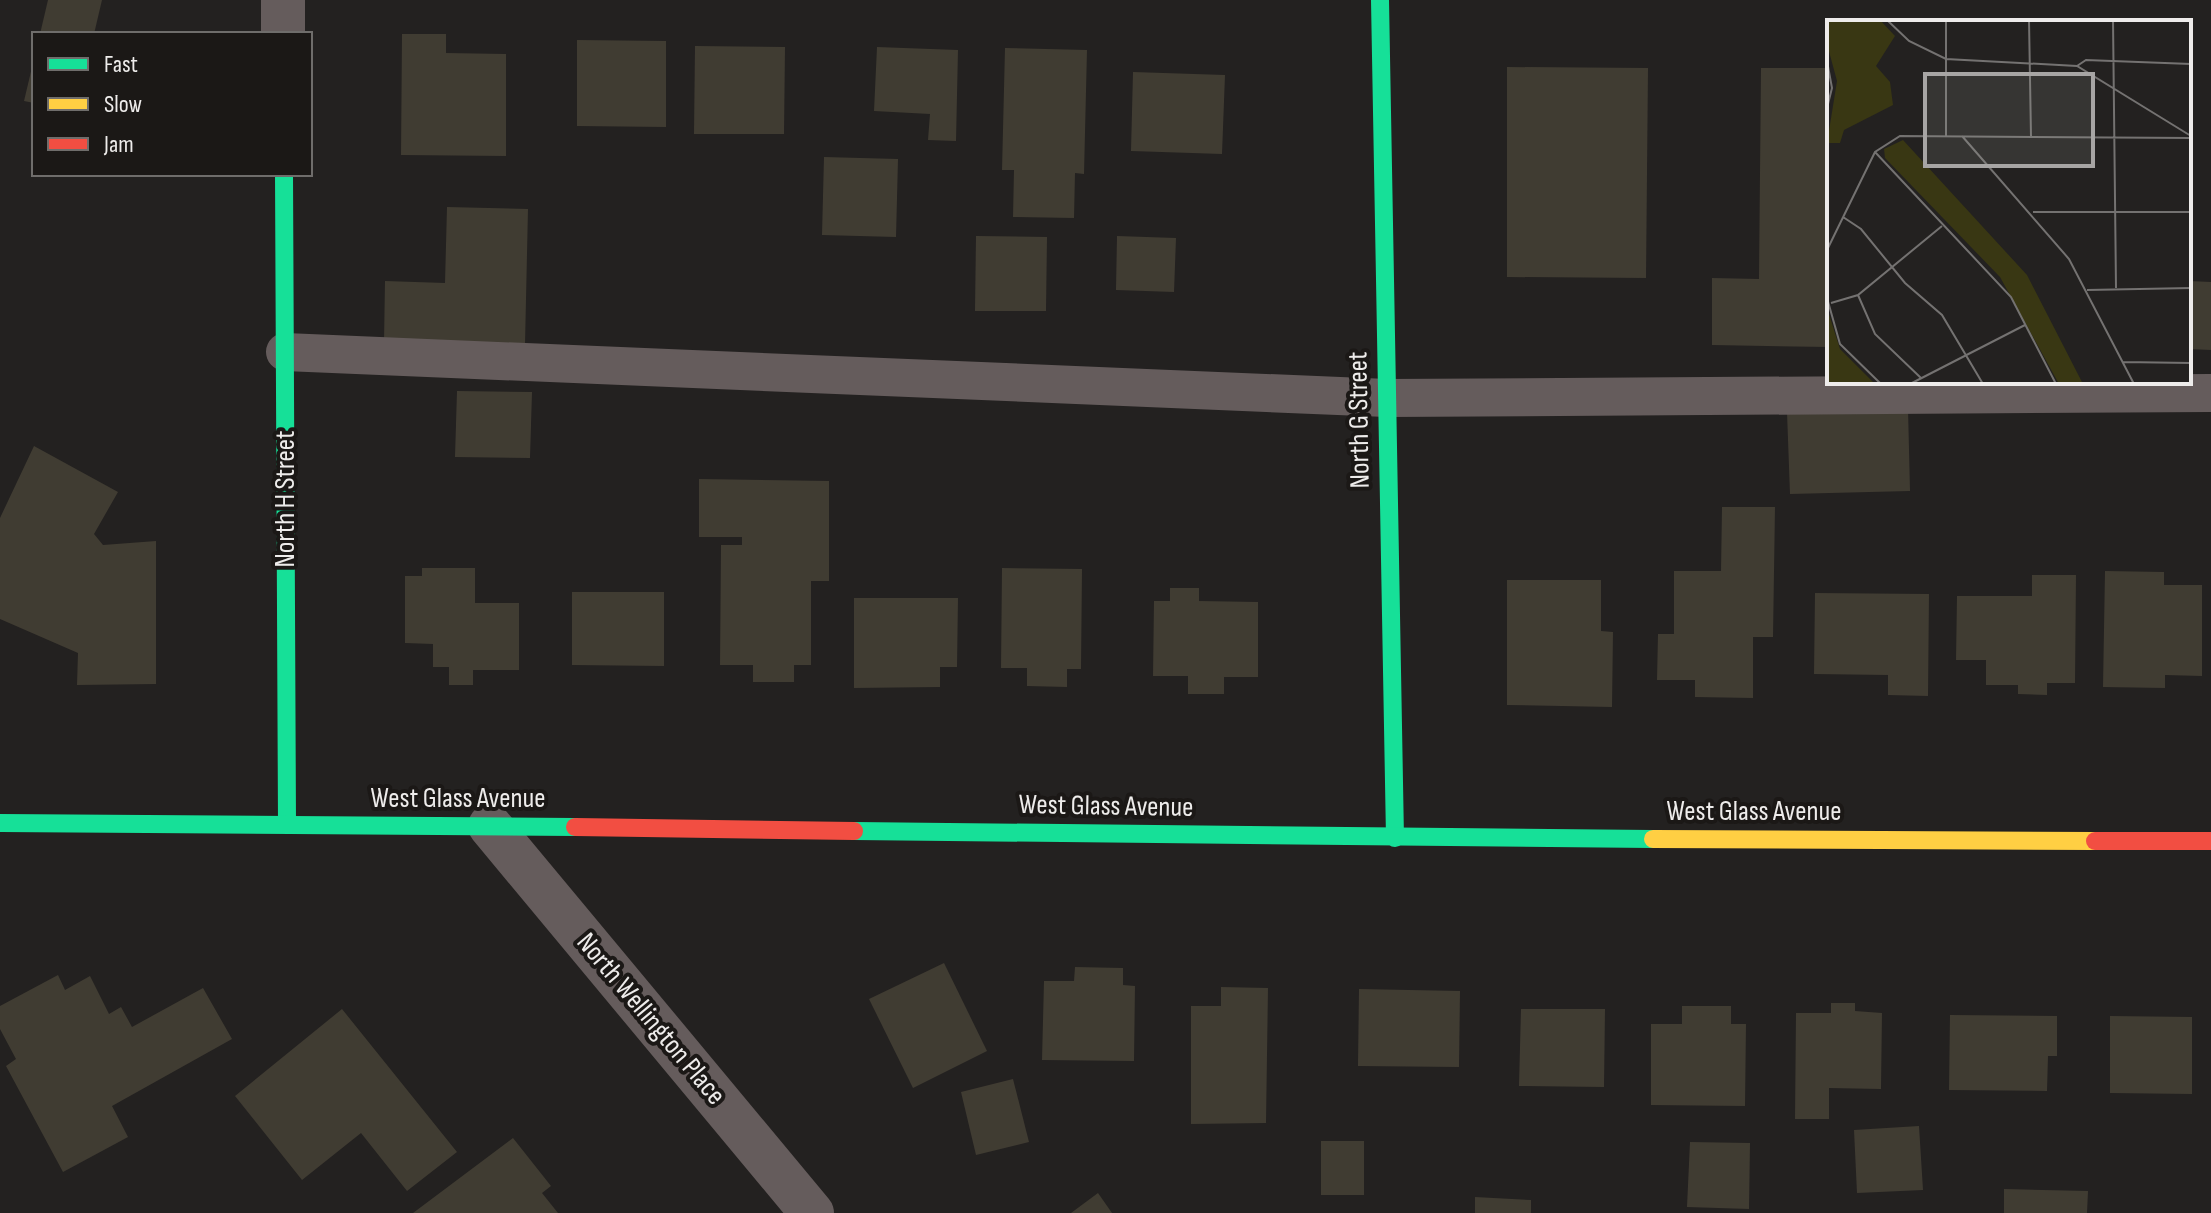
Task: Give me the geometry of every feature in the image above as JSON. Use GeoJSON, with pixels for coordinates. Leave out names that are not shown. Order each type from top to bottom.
{"type":"FeatureCollection","features":[{"type":"Feature","properties":{"kind":"street"},"geometry":{"type":"LineString","coordinates":[[283,0],[283,32]]}},
{"type":"Feature","properties":{"kind":"street","name":"North G Street"},"geometry":{"type":"LineString","coordinates":[[1380,0],[1395,838]]}},
{"type":"Feature","properties":{"kind":"street","name":"North H Street"},"geometry":{"type":"LineString","coordinates":[[284,176],[287,824]]}},
{"type":"Feature","properties":{"kind":"street","name":"West Glass Avenue"},"geometry":{"type":"LineString","coordinates":[[0,823],[1395,838],[2211,841]]}},
{"type":"Feature","properties":{"kind":"street","name":"North Wellington Place"},"geometry":{"type":"LineString","coordinates":[[490,826],[812,1213]]}},
{"type":"Feature","properties":{"kind":"lane"},"geometry":{"type":"LineString","coordinates":[[285,352],[1387,398],[2211,393]]}},
{"type":"Feature","properties":{"kind":"building"},"geometry":{"type":"Polygon","coordinates":[[[48,0],[102,0],[94,32],[40,32],[48,0]]]}},
{"type":"Feature","properties":{"kind":"building"},"geometry":{"type":"Polygon","coordinates":[[[402,34],[446,34],[446,53],[506,54],[506,156],[401,155],[402,34]]]}},
{"type":"Feature","properties":{"kind":"building"},"geometry":{"type":"Polygon","coordinates":[[[577,40],[666,41],[666,127],[577,126],[577,40]]]}},
{"type":"Feature","properties":{"kind":"building"},"geometry":{"type":"Polygon","coordinates":[[[695,46],[785,47],[784,134],[694,134],[695,46]]]}},
{"type":"Feature","properties":{"kind":"building"},"geometry":{"type":"Polygon","coordinates":[[[877,47],[958,50],[956,141],[928,140],[930,114],[874,111],[877,47]]]}},
{"type":"Feature","properties":{"kind":"building"},"geometry":{"type":"Polygon","coordinates":[[[1005,48],[1087,50],[1084,174],[1075,173],[1074,218],[1013,217],[1014,170],[1002,170],[1005,48]]]}},
{"type":"Feature","properties":{"kind":"building"},"geometry":{"type":"Polygon","coordinates":[[[32,67],[32,103],[24,101],[32,67]]]}},
{"type":"Feature","properties":{"kind":"building"},"geometry":{"type":"Polygon","coordinates":[[[1507,67],[1648,68],[1646,278],[1507,277],[1507,67]]]}},
{"type":"Feature","properties":{"kind":"building"},"geometry":{"type":"Polygon","coordinates":[[[1761,68],[1827,68],[1827,347],[1712,345],[1712,278],[1759,279],[1761,68]]]}},
{"type":"Feature","properties":{"kind":"building"},"geometry":{"type":"Polygon","coordinates":[[[1133,72],[1225,75],[1222,154],[1131,151],[1133,72]]]}},
{"type":"Feature","properties":{"kind":"building"},"geometry":{"type":"Polygon","coordinates":[[[824,157],[898,159],[896,237],[822,235],[824,157]]]}},
{"type":"Feature","properties":{"kind":"building"},"geometry":{"type":"Polygon","coordinates":[[[447,207],[528,209],[525,345],[384,342],[385,281],[445,283],[447,207]]]}},
{"type":"Feature","properties":{"kind":"building"},"geometry":{"type":"Polygon","coordinates":[[[976,236],[1047,237],[1046,311],[975,311],[976,236]]]}},
{"type":"Feature","properties":{"kind":"building"},"geometry":{"type":"Polygon","coordinates":[[[1117,236],[1176,238],[1174,292],[1116,290],[1117,236]]]}},
{"type":"Feature","properties":{"kind":"building"},"geometry":{"type":"Polygon","coordinates":[[[2191,281],[2211,282],[2211,350],[2191,349],[2191,281]]]}},
{"type":"Feature","properties":{"kind":"building"},"geometry":{"type":"Polygon","coordinates":[[[457,391],[532,392],[530,458],[455,457],[457,391]]]}},
{"type":"Feature","properties":{"kind":"building"},"geometry":{"type":"Polygon","coordinates":[[[1908,408],[1910,491],[1790,494],[1787,412],[1908,408]]]}},
{"type":"Feature","properties":{"kind":"building"},"geometry":{"type":"Polygon","coordinates":[[[34,446],[118,492],[94,534],[103,545],[156,541],[156,684],[77,685],[78,653],[0,619],[0,518],[34,446]]]}},
{"type":"Feature","properties":{"kind":"building"},"geometry":{"type":"Polygon","coordinates":[[[699,479],[829,481],[829,581],[811,581],[811,665],[794,665],[794,682],[753,682],[753,665],[720,665],[721,545],[742,545],[742,537],[699,537],[699,479]]]}},
{"type":"Feature","properties":{"kind":"building"},"geometry":{"type":"Polygon","coordinates":[[[1722,507],[1775,507],[1773,637],[1753,637],[1753,698],[1695,697],[1695,680],[1657,680],[1658,634],[1674,634],[1674,571],[1721,571],[1722,507]]]}},
{"type":"Feature","properties":{"kind":"building"},"geometry":{"type":"Polygon","coordinates":[[[422,568],[475,568],[475,603],[519,603],[519,670],[473,670],[473,685],[449,685],[449,667],[433,667],[433,644],[405,643],[405,576],[422,576],[422,568]]]}},
{"type":"Feature","properties":{"kind":"building"},"geometry":{"type":"Polygon","coordinates":[[[1002,568],[1082,569],[1081,669],[1067,669],[1067,687],[1027,686],[1027,668],[1001,668],[1002,568]]]}},
{"type":"Feature","properties":{"kind":"building"},"geometry":{"type":"Polygon","coordinates":[[[2105,571],[2164,572],[2164,585],[2202,585],[2202,676],[2165,675],[2165,688],[2103,687],[2105,571]]]}},
{"type":"Feature","properties":{"kind":"building"},"geometry":{"type":"Polygon","coordinates":[[[2032,575],[2076,575],[2075,683],[2047,683],[2047,695],[2018,694],[2018,685],[1986,685],[1986,660],[1956,660],[1957,596],[2032,596],[2032,575]]]}},
{"type":"Feature","properties":{"kind":"building"},"geometry":{"type":"Polygon","coordinates":[[[1507,580],[1601,580],[1601,631],[1613,632],[1612,707],[1507,705],[1507,580]]]}},
{"type":"Feature","properties":{"kind":"building"},"geometry":{"type":"Polygon","coordinates":[[[1170,588],[1199,588],[1199,601],[1258,602],[1258,677],[1224,677],[1224,694],[1188,694],[1188,676],[1153,676],[1154,601],[1170,601],[1170,588]]]}},
{"type":"Feature","properties":{"kind":"building"},"geometry":{"type":"Polygon","coordinates":[[[572,592],[664,592],[664,666],[572,665],[572,592]]]}},
{"type":"Feature","properties":{"kind":"building"},"geometry":{"type":"Polygon","coordinates":[[[1815,593],[1929,594],[1928,696],[1888,695],[1888,675],[1814,674],[1815,593]]]}},
{"type":"Feature","properties":{"kind":"building"},"geometry":{"type":"Polygon","coordinates":[[[854,598],[958,598],[957,667],[940,667],[940,687],[854,688],[854,598]]]}},
{"type":"Feature","properties":{"kind":"building"},"geometry":{"type":"Polygon","coordinates":[[[944,963],[987,1051],[913,1088],[869,999],[944,963]]]}},
{"type":"Feature","properties":{"kind":"building"},"geometry":{"type":"Polygon","coordinates":[[[1075,967],[1123,968],[1123,985],[1135,986],[1134,1061],[1042,1060],[1044,981],[1074,981],[1075,967]]]}},
{"type":"Feature","properties":{"kind":"building"},"geometry":{"type":"Polygon","coordinates":[[[58,975],[65,990],[90,976],[109,1014],[121,1007],[132,1027],[203,988],[232,1039],[112,1106],[128,1137],[63,1172],[6,1066],[16,1059],[0,1029],[0,1006],[58,975]]]}},
{"type":"Feature","properties":{"kind":"building"},"geometry":{"type":"Polygon","coordinates":[[[1221,987],[1268,988],[1266,1123],[1191,1124],[1191,1006],[1221,1006],[1221,987]]]}},
{"type":"Feature","properties":{"kind":"building"},"geometry":{"type":"Polygon","coordinates":[[[1359,989],[1460,991],[1459,1067],[1358,1066],[1359,989]]]}},
{"type":"Feature","properties":{"kind":"building"},"geometry":{"type":"Polygon","coordinates":[[[1831,1003],[1855,1003],[1855,1011],[1882,1013],[1881,1089],[1829,1088],[1829,1119],[1795,1119],[1796,1013],[1831,1013],[1831,1003]]]}},
{"type":"Feature","properties":{"kind":"building"},"geometry":{"type":"Polygon","coordinates":[[[1682,1006],[1731,1006],[1731,1024],[1746,1024],[1745,1106],[1651,1105],[1651,1024],[1682,1024],[1682,1006]]]}},
{"type":"Feature","properties":{"kind":"building"},"geometry":{"type":"Polygon","coordinates":[[[342,1009],[457,1152],[407,1191],[361,1133],[302,1180],[235,1096],[342,1009]]]}},
{"type":"Feature","properties":{"kind":"building"},"geometry":{"type":"Polygon","coordinates":[[[1521,1009],[1605,1009],[1604,1087],[1519,1086],[1521,1009]]]}},
{"type":"Feature","properties":{"kind":"building"},"geometry":{"type":"Polygon","coordinates":[[[1950,1015],[2057,1016],[2057,1056],[2048,1056],[2047,1091],[1949,1090],[1950,1015]]]}},
{"type":"Feature","properties":{"kind":"building"},"geometry":{"type":"Polygon","coordinates":[[[2110,1016],[2192,1017],[2192,1094],[2110,1093],[2110,1016]]]}},
{"type":"Feature","properties":{"kind":"building"},"geometry":{"type":"Polygon","coordinates":[[[1013,1079],[1029,1142],[976,1155],[961,1092],[1013,1079]]]}},
{"type":"Feature","properties":{"kind":"building"},"geometry":{"type":"Polygon","coordinates":[[[1919,1126],[1923,1190],[1857,1193],[1854,1130],[1919,1126]]]}},
{"type":"Feature","properties":{"kind":"building"},"geometry":{"type":"Polygon","coordinates":[[[513,1138],[551,1186],[542,1193],[558,1213],[413,1213],[513,1138]]]}},
{"type":"Feature","properties":{"kind":"building"},"geometry":{"type":"Polygon","coordinates":[[[1321,1141],[1364,1141],[1364,1195],[1321,1195],[1321,1141]]]}},
{"type":"Feature","properties":{"kind":"building"},"geometry":{"type":"Polygon","coordinates":[[[1690,1142],[1750,1143],[1749,1209],[1687,1207],[1690,1142]]]}},
{"type":"Feature","properties":{"kind":"building"},"geometry":{"type":"Polygon","coordinates":[[[2004,1189],[2088,1191],[2087,1213],[2004,1213],[2004,1189]]]}},
{"type":"Feature","properties":{"kind":"building"},"geometry":{"type":"Polygon","coordinates":[[[1098,1193],[1112,1213],[1071,1213],[1098,1193]]]}},
{"type":"Feature","properties":{"kind":"building"},"geometry":{"type":"Polygon","coordinates":[[[1475,1197],[1531,1200],[1531,1213],[1475,1213],[1475,1197]]]}},
{"type":"Feature","properties":{"kind":"traffic: fast"},"geometry":{"type":"LineString","coordinates":[[1380,0],[1395,838]]}},
{"type":"Feature","properties":{"kind":"traffic: fast"},"geometry":{"type":"LineString","coordinates":[[284,176],[287,824]]}},
{"type":"Feature","properties":{"kind":"traffic: fast"},"geometry":{"type":"LineString","coordinates":[[0,823],[575,827]]}},
{"type":"Feature","properties":{"kind":"traffic: fast"},"geometry":{"type":"LineString","coordinates":[[854,831],[1653,839]]}},
{"type":"Feature","properties":{"kind":"traffic: slow"},"geometry":{"type":"LineString","coordinates":[[1653,839],[2095,841]]}},
{"type":"Feature","properties":{"kind":"traffic: jam"},"geometry":{"type":"LineString","coordinates":[[575,827],[854,831]]}},
{"type":"Feature","properties":{"kind":"traffic: jam"},"geometry":{"type":"LineString","coordinates":[[2095,841],[2211,841]]}}]}
